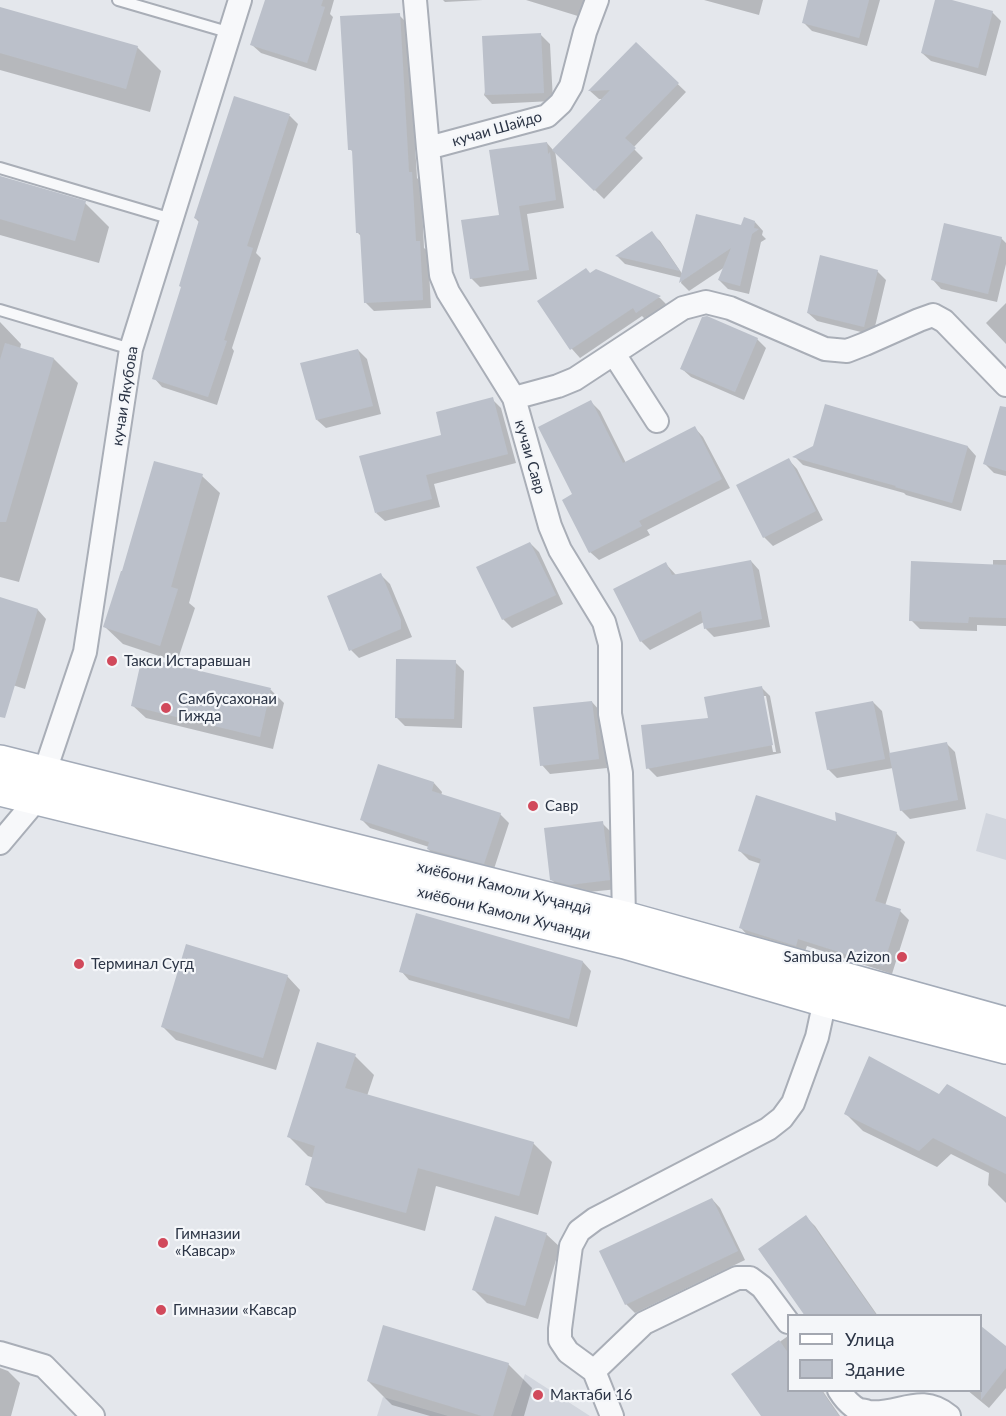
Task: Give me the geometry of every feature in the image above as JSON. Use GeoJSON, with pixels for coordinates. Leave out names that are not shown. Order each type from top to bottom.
{"type":"FeatureCollection","features":[{"type":"Feature","properties":{"kind":"main road","name":"хиёбони Камоли Хуҷандӣ"},"geometry":{"type":"LineString","coordinates":[[0,762],[41,786],[624,918],[1006,1024]]}},
{"type":"Feature","properties":{"kind":"main road","name":"хиёбони Камоли Хучанди"},"geometry":{"type":"LineString","coordinates":[[0,789],[41,786],[625,942],[825,1000],[1006,1047]]}},
{"type":"Feature","properties":{"kind":"street","name":"кучаи Якубова"},"geometry":{"type":"LineString","coordinates":[[41,786],[85,652],[131,349],[240,0]]}},
{"type":"Feature","properties":{"kind":"street","name":"кучаи Савр"},"geometry":{"type":"LineString","coordinates":[[415,0],[441,274],[448,292],[513,398],[550,526],[560,550],[604,622],[610,644],[610,714],[621,772],[624,918]]}},
{"type":"Feature","properties":{"kind":"street","name":"кучаи Шайдо"},"geometry":{"type":"LineString","coordinates":[[428,148],[547,116],[561,103],[571,86],[585,32],[597,0]]}},
{"type":"Feature","properties":{"kind":"street"},"geometry":{"type":"LineString","coordinates":[[513,398],[575,380],[682,308],[706,302],[730,308],[825,348],[847,351],[933,315],[944,321],[1006,385]]}},
{"type":"Feature","properties":{"kind":"street"},"geometry":{"type":"LineString","coordinates":[[614,354],[657,421]]}},
{"type":"Feature","properties":{"kind":"street"},"geometry":{"type":"LineString","coordinates":[[0,843],[41,786]]}},
{"type":"Feature","properties":{"kind":"street"},"geometry":{"type":"LineString","coordinates":[[612,1416],[594,1371],[568,1352],[560,1340],[571,1246],[579,1231],[595,1219],[768,1129],[782,1118],[793,1103],[817,1037],[825,1000]]}},
{"type":"Feature","properties":{"kind":"street"},"geometry":{"type":"LineString","coordinates":[[594,1371],[645,1323],[737,1278],[750,1278],[762,1287],[787,1319]]}},
{"type":"Feature","properties":{"kind":"street"},"geometry":{"type":"LineString","coordinates":[[0,1353],[44,1366],[93,1416]]}},
{"type":"Feature","properties":{"kind":"street"},"geometry":{"type":"LineString","coordinates":[[840,1392],[847,1401],[860,1410],[877,1413],[921,1404],[940,1408],[949,1416]]}},
{"type":"Feature","properties":{"kind":"lane"},"geometry":{"type":"LineString","coordinates":[[118,0],[231,33]]}},
{"type":"Feature","properties":{"kind":"lane"},"geometry":{"type":"LineString","coordinates":[[0,168],[172,219]]}},
{"type":"Feature","properties":{"kind":"lane"},"geometry":{"type":"LineString","coordinates":[[0,310],[131,349]]}},
{"type":"Feature","properties":{"kind":"shaded area"},"geometry":{"type":"Polygon","coordinates":[[[986,813],[1006,819],[1006,860],[976,851],[986,813]]]}},
{"type":"Feature","properties":{"kind":"shaded area","name":"Мактаби 16"},"geometry":{"type":"Polygon","coordinates":[[[525,1374],[590,1416],[511,1416],[525,1374]]]}},
{"type":"Feature","properties":{"kind":"shaded area"},"geometry":{"type":"Polygon","coordinates":[[[383,1397],[448,1416],[377,1416],[383,1397]]]}},
{"type":"Feature","properties":{"kind":"building"},"geometry":{"type":"Polygon","coordinates":[[[265,0],[323,0],[321,6],[325,7],[307,63],[250,45],[265,0]]]}},
{"type":"Feature","properties":{"kind":"building"},"geometry":{"type":"Polygon","coordinates":[[[808,0],[869,0],[859,38],[802,23],[808,0]]]}},
{"type":"Feature","properties":{"kind":"building"},"geometry":{"type":"Polygon","coordinates":[[[935,0],[952,0],[993,11],[978,68],[921,53],[935,0]]]}},
{"type":"Feature","properties":{"kind":"building"},"geometry":{"type":"Polygon","coordinates":[[[0,7],[138,46],[126,89],[0,53],[0,7]]]}},
{"type":"Feature","properties":{"kind":"building"},"geometry":{"type":"Polygon","coordinates":[[[400,13],[409,172],[412,172],[416,241],[420,241],[423,300],[364,303],[360,233],[356,233],[352,150],[348,150],[340,16],[400,13]]]}},
{"type":"Feature","properties":{"kind":"building"},"geometry":{"type":"Polygon","coordinates":[[[541,33],[544,93],[485,95],[482,36],[541,33]]]}},
{"type":"Feature","properties":{"kind":"building"},"geometry":{"type":"Polygon","coordinates":[[[636,42],[679,83],[625,138],[636,148],[594,191],[552,150],[610,90],[588,91],[636,42]]]}},
{"type":"Feature","properties":{"kind":"building"},"geometry":{"type":"Polygon","coordinates":[[[234,96],[290,114],[247,246],[253,248],[224,340],[227,341],[208,397],[152,379],[199,220],[194,218],[234,96]]]}},
{"type":"Feature","properties":{"kind":"building"},"geometry":{"type":"Polygon","coordinates":[[[547,142],[556,200],[519,206],[529,270],[470,279],[461,220],[499,215],[489,150],[547,142]]]}},
{"type":"Feature","properties":{"kind":"building"},"geometry":{"type":"Polygon","coordinates":[[[0,176],[86,201],[75,241],[0,219],[0,176]]]}},
{"type":"Feature","properties":{"kind":"building"},"geometry":{"type":"Polygon","coordinates":[[[696,214],[741,225],[744,217],[755,221],[754,228],[759,229],[752,234],[740,286],[718,280],[731,248],[679,283],[696,214]]]}},
{"type":"Feature","properties":{"kind":"building"},"geometry":{"type":"Polygon","coordinates":[[[944,223],[1002,237],[988,294],[931,280],[944,223]]]}},
{"type":"Feature","properties":{"kind":"building"},"geometry":{"type":"Polygon","coordinates":[[[652,231],[680,271],[615,256],[652,231]]]}},
{"type":"Feature","properties":{"kind":"building"},"geometry":{"type":"Polygon","coordinates":[[[820,255],[878,270],[864,327],[807,313],[820,255]]]}},
{"type":"Feature","properties":{"kind":"building"},"geometry":{"type":"Polygon","coordinates":[[[586,268],[590,273],[596,269],[661,296],[636,313],[633,308],[570,350],[537,301],[586,268]]]}},
{"type":"Feature","properties":{"kind":"building"},"geometry":{"type":"Polygon","coordinates":[[[707,316],[758,338],[735,392],[680,369],[702,317],[707,316]]]}},
{"type":"Feature","properties":{"kind":"building"},"geometry":{"type":"Polygon","coordinates":[[[5,343],[54,358],[6,522],[0,522],[0,360],[5,343]]]}},
{"type":"Feature","properties":{"kind":"building"},"geometry":{"type":"Polygon","coordinates":[[[358,349],[373,406],[316,420],[300,363],[358,349]]]}},
{"type":"Feature","properties":{"kind":"building"},"geometry":{"type":"Polygon","coordinates":[[[493,397],[508,454],[426,475],[432,499],[375,513],[359,456],[441,435],[436,412],[493,397]]]}},
{"type":"Feature","properties":{"kind":"building"},"geometry":{"type":"Polygon","coordinates":[[[591,400],[623,463],[695,426],[722,479],[639,521],[642,526],[589,553],[562,500],[572,494],[538,427],[591,400]]]}},
{"type":"Feature","properties":{"kind":"building"},"geometry":{"type":"Polygon","coordinates":[[[825,404],[968,446],[952,503],[792,457],[813,446],[825,404]]]}},
{"type":"Feature","properties":{"kind":"building"},"geometry":{"type":"Polygon","coordinates":[[[1000,406],[1006,407],[1006,471],[983,464],[1000,406]]]}},
{"type":"Feature","properties":{"kind":"building"},"geometry":{"type":"Polygon","coordinates":[[[789,458],[816,511],[763,538],[736,485],[789,458]]]}},
{"type":"Feature","properties":{"kind":"building"},"geometry":{"type":"Polygon","coordinates":[[[154,461],[203,474],[171,587],[178,589],[160,646],[103,627],[154,461]]]}},
{"type":"Feature","properties":{"kind":"building"},"geometry":{"type":"Polygon","coordinates":[[[530,542],[556,595],[502,620],[476,567],[530,542]]]}},
{"type":"Feature","properties":{"kind":"building"},"geometry":{"type":"Polygon","coordinates":[[[751,560],[762,619],[704,629],[701,611],[640,642],[613,589],[666,562],[672,575],[751,560]]]}},
{"type":"Feature","properties":{"kind":"building"},"geometry":{"type":"Polygon","coordinates":[[[911,561],[1006,565],[1006,618],[969,617],[968,623],[909,621],[911,561]]]}},
{"type":"Feature","properties":{"kind":"building"},"geometry":{"type":"Polygon","coordinates":[[[381,573],[401,620],[401,629],[349,651],[327,596],[381,573]]]}},
{"type":"Feature","properties":{"kind":"building"},"geometry":{"type":"Polygon","coordinates":[[[0,597],[38,609],[5,718],[0,717],[0,597]]]}},
{"type":"Feature","properties":{"kind":"building"},"geometry":{"type":"Polygon","coordinates":[[[142,657],[271,688],[260,737],[131,706],[142,657]]]}},
{"type":"Feature","properties":{"kind":"building"},"geometry":{"type":"Polygon","coordinates":[[[396,659],[456,660],[454,719],[395,718],[396,659]]]}},
{"type":"Feature","properties":{"kind":"building"},"geometry":{"type":"Polygon","coordinates":[[[762,686],[773,745],[646,769],[641,725],[708,718],[704,697],[762,686]]]}},
{"type":"Feature","properties":{"kind":"building"},"geometry":{"type":"Polygon","coordinates":[[[592,701],[599,759],[540,766],[533,707],[592,701]]]}},
{"type":"Feature","properties":{"kind":"building"},"geometry":{"type":"Polygon","coordinates":[[[873,701],[885,759],[827,770],[815,712],[873,701]]]}},
{"type":"Feature","properties":{"kind":"building"},"geometry":{"type":"Polygon","coordinates":[[[947,742],[958,800],[900,811],[889,753],[947,742]]]}},
{"type":"Feature","properties":{"kind":"building"},"geometry":{"type":"Polygon","coordinates":[[[378,764],[434,782],[432,791],[501,813],[484,864],[427,849],[429,842],[360,820],[378,764]]]}},
{"type":"Feature","properties":{"kind":"building"},"geometry":{"type":"Polygon","coordinates":[[[756,795],[836,821],[835,812],[897,832],[875,901],[901,909],[883,966],[798,939],[796,946],[739,928],[761,859],[738,851],[756,795]]]}},
{"type":"Feature","properties":{"kind":"building"},"geometry":{"type":"Polygon","coordinates":[[[603,821],[610,880],[569,885],[550,880],[544,828],[603,821]]]}},
{"type":"Feature","properties":{"kind":"building"},"geometry":{"type":"Polygon","coordinates":[[[416,913],[583,961],[569,1019],[399,972],[416,913]]]}},
{"type":"Feature","properties":{"kind":"building"},"geometry":{"type":"Polygon","coordinates":[[[186,944],[288,975],[263,1058],[161,1027],[186,944]]]}},
{"type":"Feature","properties":{"kind":"building"},"geometry":{"type":"Polygon","coordinates":[[[317,1042],[356,1054],[345,1088],[534,1142],[519,1196],[418,1168],[406,1213],[305,1185],[315,1146],[287,1137],[317,1042]]]}},
{"type":"Feature","properties":{"kind":"building"},"geometry":{"type":"Polygon","coordinates":[[[869,1056],[939,1094],[947,1084],[1006,1117],[1006,1174],[933,1138],[919,1151],[844,1114],[869,1056]]]}},
{"type":"Feature","properties":{"kind":"building"},"geometry":{"type":"Polygon","coordinates":[[[712,1198],[738,1251],[625,1305],[599,1251],[712,1198]]]}},
{"type":"Feature","properties":{"kind":"building"},"geometry":{"type":"Polygon","coordinates":[[[806,1215],[876,1314],[804,1314],[758,1249],[806,1215]]]}},
{"type":"Feature","properties":{"kind":"building"},"geometry":{"type":"Polygon","coordinates":[[[495,1216],[547,1233],[525,1306],[472,1290],[495,1216]]]}},
{"type":"Feature","properties":{"kind":"building"},"geometry":{"type":"Polygon","coordinates":[[[383,1325],[509,1363],[493,1416],[482,1416],[367,1381],[383,1325]]]}},
{"type":"Feature","properties":{"kind":"building"},"geometry":{"type":"Polygon","coordinates":[[[982,1327],[1006,1346],[1006,1368],[981,1400],[982,1327]]]}},
{"type":"Feature","properties":{"kind":"building"},"geometry":{"type":"Polygon","coordinates":[[[779,1340],[787,1351],[787,1392],[822,1392],[839,1416],[761,1416],[731,1374],[779,1340]]]}},
{"type":"Feature","properties":{"kind":"place","name":"Такси Истаравшан"},"geometry":{"type":"Point","coordinates":[112,661]}},
{"type":"Feature","properties":{"kind":"place","name":"Самбусахонаи Гижда"},"geometry":{"type":"Point","coordinates":[166,708]}},
{"type":"Feature","properties":{"kind":"place","name":"Савр"},"geometry":{"type":"Point","coordinates":[533,806]}},
{"type":"Feature","properties":{"kind":"place","name":"Sambusa Azizon"},"geometry":{"type":"Point","coordinates":[902,957]}},
{"type":"Feature","properties":{"kind":"place","name":"Терминал Сугд"},"geometry":{"type":"Point","coordinates":[79,964]}},
{"type":"Feature","properties":{"kind":"place","name":"Гимназии «Кавсар»"},"geometry":{"type":"Point","coordinates":[163,1243]}},
{"type":"Feature","properties":{"kind":"place","name":"Гимназии «Кавсар"},"geometry":{"type":"Point","coordinates":[161,1310]}},
{"type":"Feature","properties":{"kind":"place","name":"Мактаби 16"},"geometry":{"type":"Point","coordinates":[538,1395]}}]}
